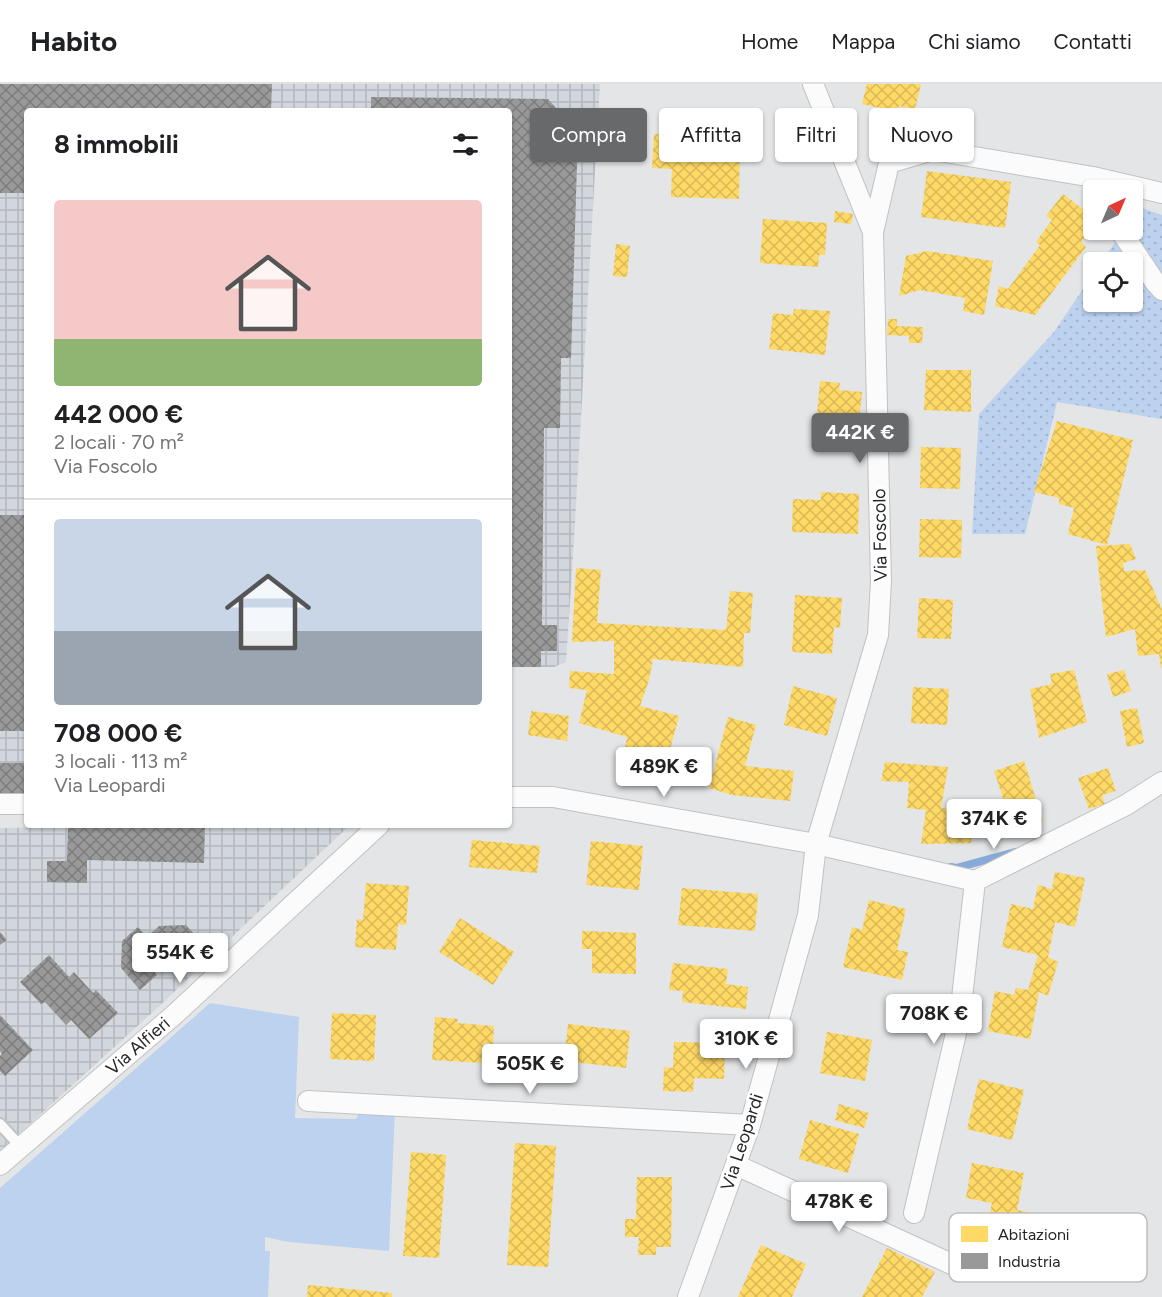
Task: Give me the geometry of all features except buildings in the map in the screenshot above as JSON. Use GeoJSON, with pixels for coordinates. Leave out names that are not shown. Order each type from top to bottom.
{"type":"FeatureCollection","features":[{"type":"Feature","properties":{"kind":"street","name":"Via Foscolo"},"geometry":{"type":"LineString","coordinates":[[813,84],[873,232],[881,581],[878,635],[816,844]]}},
{"type":"Feature","properties":{"kind":"street"},"geometry":{"type":"LineString","coordinates":[[873,232],[889,163],[933,150],[1083,181]]}},
{"type":"Feature","properties":{"kind":"street"},"geometry":{"type":"LineString","coordinates":[[1143,190],[1162,193]]}},
{"type":"Feature","properties":{"kind":"street"},"geometry":{"type":"LineString","coordinates":[[1127,240],[1162,290]]}},
{"type":"Feature","properties":{"kind":"street"},"geometry":{"type":"LineString","coordinates":[[512,797],[553,797],[816,844],[975,881],[1126,805],[1162,782]]}},
{"type":"Feature","properties":{"kind":"street"},"geometry":{"type":"LineString","coordinates":[[0,804],[24,804]]}},
{"type":"Feature","properties":{"kind":"street","name":"Via Alfieri"},"geometry":{"type":"LineString","coordinates":[[0,1165],[174,1015],[376,828]]}},
{"type":"Feature","properties":{"kind":"street","name":"Via Leopardi"},"geometry":{"type":"LineString","coordinates":[[688,1297],[750,1125],[808,915],[816,844]]}},
{"type":"Feature","properties":{"kind":"street"},"geometry":{"type":"LineString","coordinates":[[914,1213],[960,1016],[975,881]]}},
{"type":"Feature","properties":{"kind":"street"},"geometry":{"type":"LineString","coordinates":[[308,1101],[750,1125]]}},
{"type":"Feature","properties":{"kind":"street"},"geometry":{"type":"LineString","coordinates":[[736,1165],[949,1263]]}},
{"type":"Feature","properties":{"kind":"lane"},"geometry":{"type":"LineString","coordinates":[[0,1124],[21,1147]]}},
{"type":"Feature","properties":{"kind":"shaded area"},"geometry":{"type":"Polygon","coordinates":[[[0,84],[600,84],[599,108],[530,108],[530,162],[596,162],[566,662],[554,667],[512,667],[512,108],[24,108],[24,792],[0,792],[0,84]]]}},
{"type":"Feature","properties":{"kind":"shaded area"},"geometry":{"type":"Polygon","coordinates":[[[1143,208],[1162,215],[1162,419],[1057,402],[1025,534],[972,534],[979,414],[1054,332],[1083,289],[1083,312],[1143,312],[1143,252],[1108,252],[1117,240],[1143,240],[1143,208]]]}},
{"type":"Feature","properties":{"kind":"shaded area"},"geometry":{"type":"Polygon","coordinates":[[[0,828],[347,828],[154,1011],[0,1151],[0,828]]]}},
{"type":"Feature","properties":{"kind":"shaded area"},"geometry":{"type":"Polygon","coordinates":[[[210,1003],[299,1017],[295,1118],[356,1119],[362,1107],[395,1107],[389,1251],[289,1242],[265,1237],[265,1251],[270,1251],[268,1297],[0,1297],[0,1188],[210,1003]]]}},
{"type":"Feature","properties":{"kind":"waterway"},"geometry":{"type":"LineString","coordinates":[[951,867],[956,868],[1015,852]]}}]}
